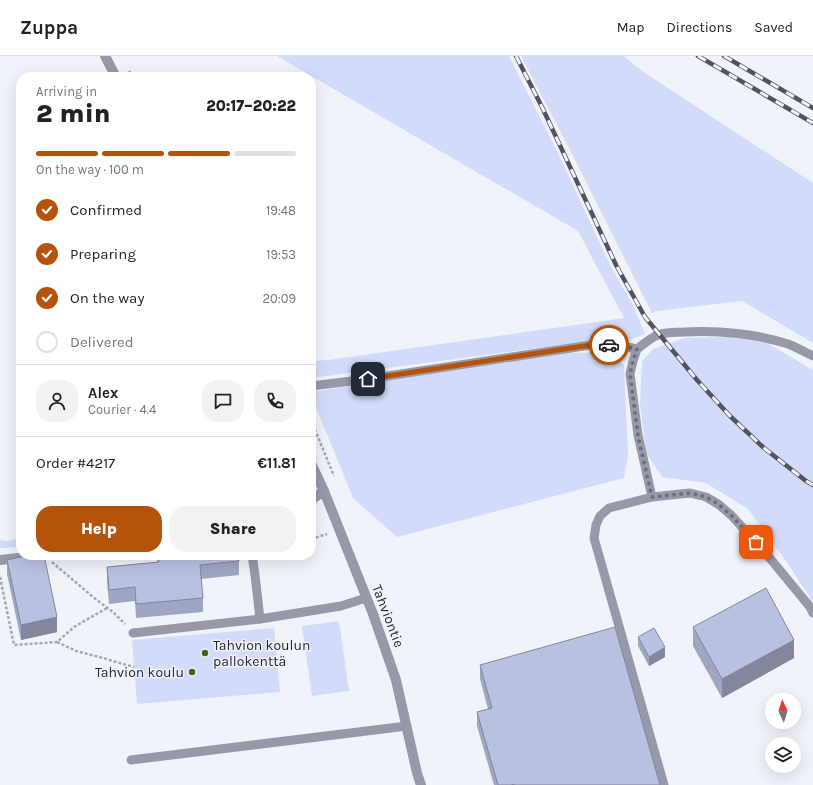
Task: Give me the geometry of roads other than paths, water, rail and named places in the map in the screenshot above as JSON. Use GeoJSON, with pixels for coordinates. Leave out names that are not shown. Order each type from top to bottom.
{"type":"FeatureCollection","features":[{"type":"Feature","properties":{"kind":"street"},"geometry":{"type":"LineString","coordinates":[[105,56],[113,72]]}},
{"type":"Feature","properties":{"kind":"street","name":"Tahviontie"},"geometry":{"type":"LineString","coordinates":[[316,474],[366,598],[396,680],[421,785]]}},
{"type":"Feature","properties":{"kind":"street"},"geometry":{"type":"LineString","coordinates":[[316,497],[324,491]]}},
{"type":"Feature","properties":{"kind":"street"},"geometry":{"type":"LineString","coordinates":[[0,560],[16,558]]}},
{"type":"Feature","properties":{"kind":"lane"},"geometry":{"type":"LineString","coordinates":[[652,497],[638,436],[630,374],[637,349],[659,335],[705,330],[764,338],[788,345],[813,356]]}},
{"type":"Feature","properties":{"kind":"lane"},"geometry":{"type":"LineString","coordinates":[[316,385],[368,379],[597,344],[617,345],[637,349]]}},
{"type":"Feature","properties":{"kind":"lane"},"geometry":{"type":"LineString","coordinates":[[664,785],[594,538],[596,525],[600,516],[609,508],[652,497],[690,493],[706,497],[718,504],[731,515],[764,551],[810,607],[813,613]]}},
{"type":"Feature","properties":{"kind":"lane"},"geometry":{"type":"LineString","coordinates":[[253,560],[256,575],[260,619]]}},
{"type":"Feature","properties":{"kind":"lane"},"geometry":{"type":"LineString","coordinates":[[133,633],[260,619],[341,606],[366,598]]}},
{"type":"Feature","properties":{"kind":"lane"},"geometry":{"type":"LineString","coordinates":[[131,760],[407,726]]}},
{"type":"Feature","properties":{"kind":"railway"},"geometry":{"type":"LineString","coordinates":[[516,56],[542,107],[616,265],[645,317],[697,380],[730,416],[764,448],[813,485]]}},
{"type":"Feature","properties":{"kind":"railway"},"geometry":{"type":"LineString","coordinates":[[698,56],[813,123]]}},
{"type":"Feature","properties":{"kind":"railway"},"geometry":{"type":"LineString","coordinates":[[724,56],[813,108]]}},
{"type":"Feature","properties":{"kind":"place","name":"Tahvion koulun pallokenttä"},"geometry":{"type":"Point","coordinates":[205,653]}},
{"type":"Feature","properties":{"kind":"place","name":"Tahvion koulu"},"geometry":{"type":"Point","coordinates":[192,672]}}]}
